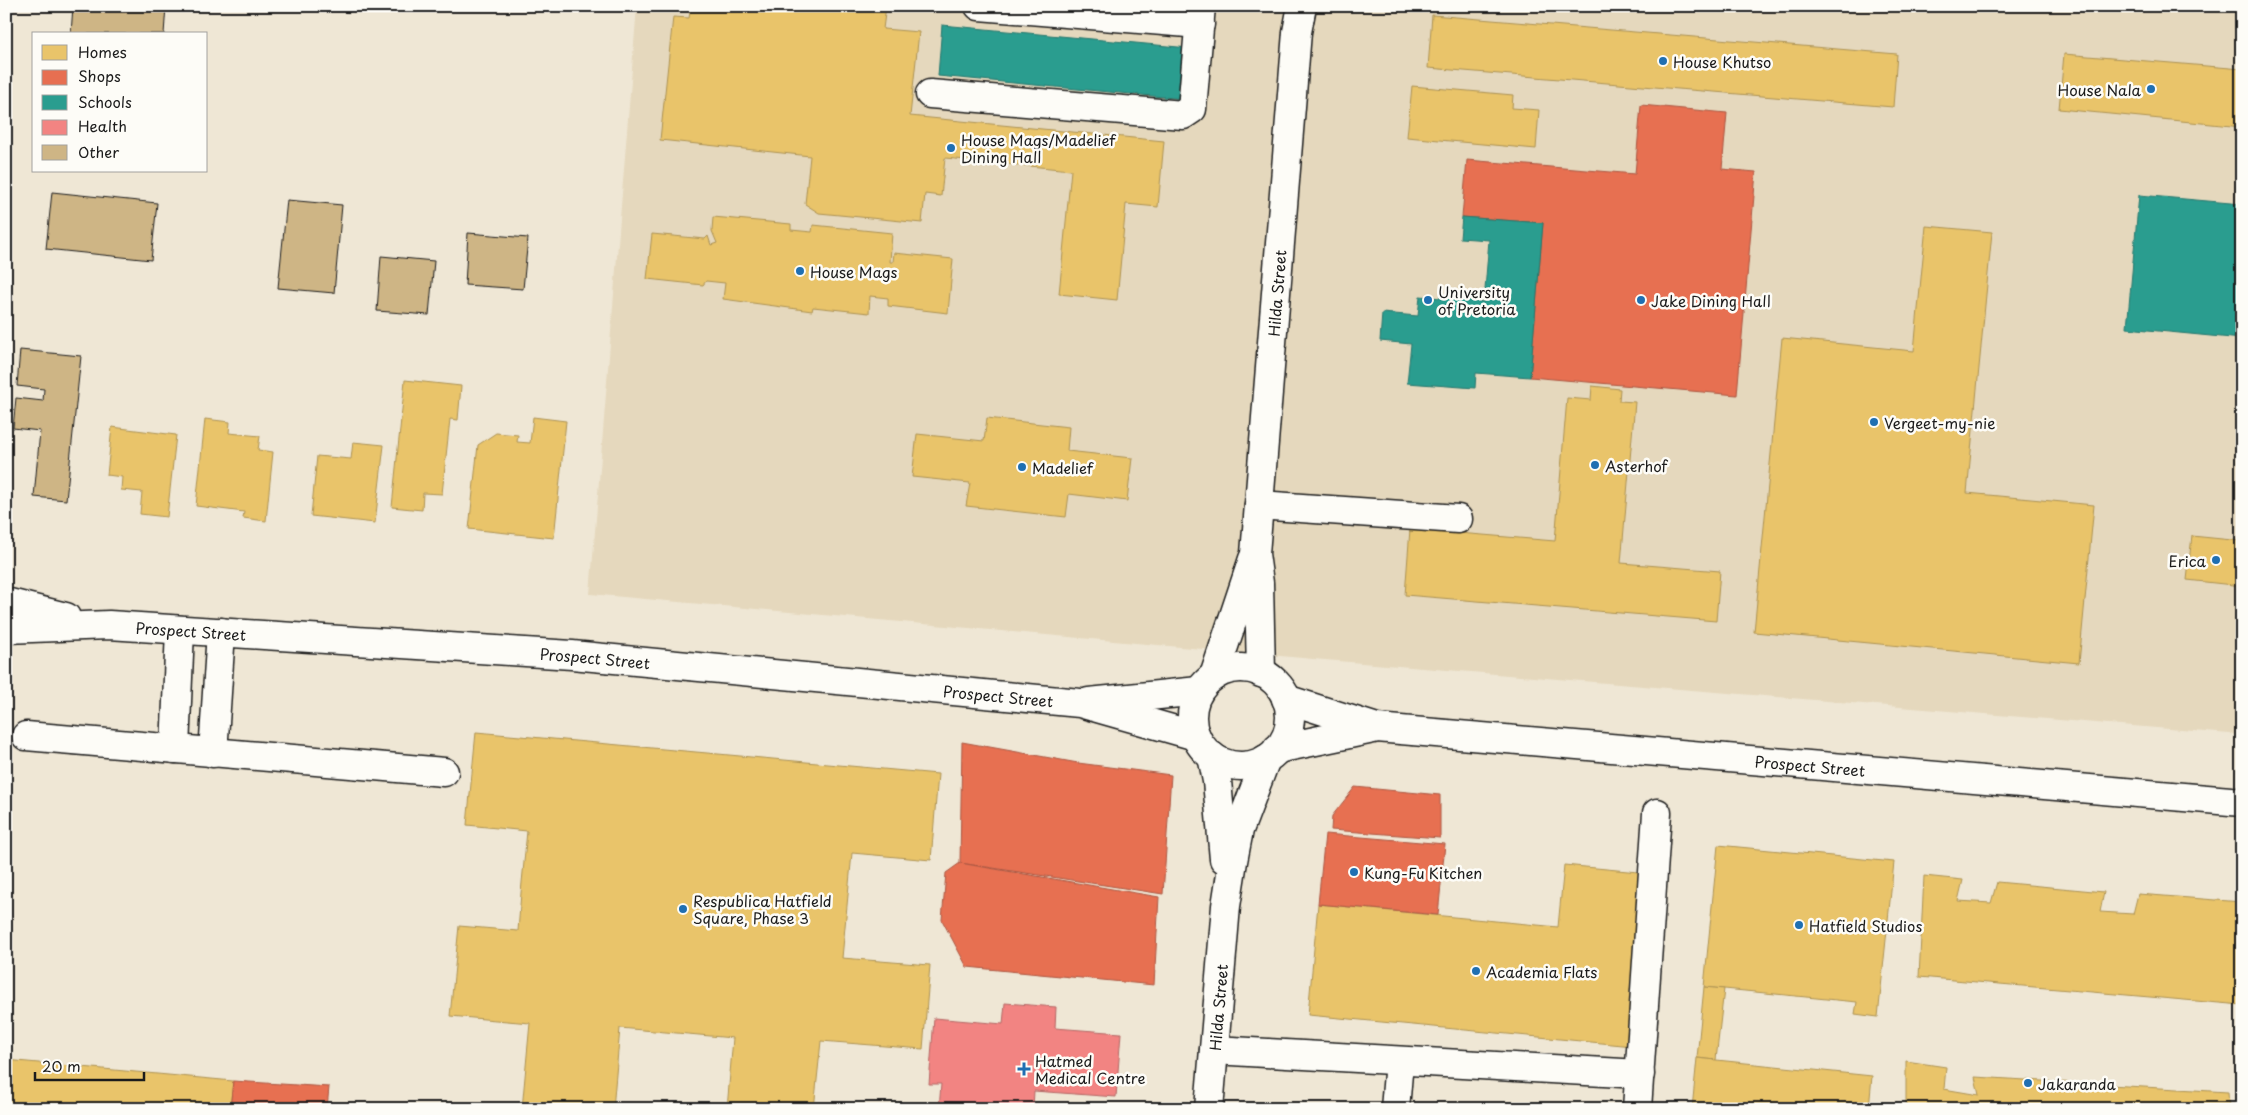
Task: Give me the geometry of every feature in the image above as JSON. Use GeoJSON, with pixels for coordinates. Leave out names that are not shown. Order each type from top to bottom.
{"type":"FeatureCollection","features":[{"type":"Feature","properties":{"kind":"street"},"geometry":{"type":"LineString","coordinates":[[930,94],[1183,115],[1192,109],[1201,15],[980,6]]}},
{"type":"Feature","properties":{"kind":"street","name":"Hilda Street"},"geometry":{"type":"LineString","coordinates":[[1262,673],[1259,583],[1255,554],[1299,15]]}},
{"type":"Feature","properties":{"kind":"street"},"geometry":{"type":"LineString","coordinates":[[1259,505],[1458,519]]}},
{"type":"Feature","properties":{"kind":"street","name":"Hilda Street"},"geometry":{"type":"LineString","coordinates":[[1206,684],[1255,554]]}},
{"type":"Feature","properties":{"kind":"street","name":"Prospect Street"},"geometry":{"type":"LineString","coordinates":[[6,602],[56,616],[109,625],[572,655],[1080,703],[1206,684]]}},
{"type":"Feature","properties":{"kind":"street","name":"Prospect Street"},"geometry":{"type":"LineString","coordinates":[[6,629],[109,625]]}},
{"type":"Feature","properties":{"kind":"street"},"geometry":{"type":"LineString","coordinates":[[174,750],[180,630]]}},
{"type":"Feature","properties":{"kind":"street"},"geometry":{"type":"LineString","coordinates":[[213,752],[222,632]]}},
{"type":"Feature","properties":{"kind":"street"},"geometry":{"type":"LineString","coordinates":[[1237,668],[1250,668],[1272,679],[1286,699],[1289,711],[1289,725],[1284,738],[1271,754],[1253,764],[1238,765],[1224,762],[1204,746],[1192,713],[1206,684],[1225,670],[1237,668]]}},
{"type":"Feature","properties":{"kind":"street","name":"Prospect Street"},"geometry":{"type":"LineString","coordinates":[[1286,699],[1377,728],[2242,802]]}},
{"type":"Feature","properties":{"kind":"street","name":"Prospect Street"},"geometry":{"type":"LineString","coordinates":[[1080,703],[1204,746]]}},
{"type":"Feature","properties":{"kind":"street","name":"Prospect Street"},"geometry":{"type":"LineString","coordinates":[[1271,754],[1322,738],[1377,728]]}},
{"type":"Feature","properties":{"kind":"street"},"geometry":{"type":"LineString","coordinates":[[26,736],[444,772]]}},
{"type":"Feature","properties":{"kind":"street","name":"Hilda Street"},"geometry":{"type":"LineString","coordinates":[[1204,746],[1222,826],[1226,906]]}},
{"type":"Feature","properties":{"kind":"street","name":"Hilda Street"},"geometry":{"type":"LineString","coordinates":[[1209,1109],[1226,906],[1239,830],[1271,754]]}},
{"type":"Feature","properties":{"kind":"street"},"geometry":{"type":"LineString","coordinates":[[1637,1109],[1657,813]]}},
{"type":"Feature","properties":{"kind":"street"},"geometry":{"type":"LineString","coordinates":[[1214,1050],[1640,1074]]}},
{"type":"Feature","properties":{"kind":"street"},"geometry":{"type":"LineString","coordinates":[[1395,1109],[1399,1060]]}},
{"type":"Feature","properties":{"kind":"shaded area","name":"University of Pretoria"},"geometry":{"type":"Polygon","coordinates":[[[637,6],[2242,6],[2242,735],[1313,659],[590,594],[637,6]]]}},
{"type":"Feature","properties":{"kind":"building: Homes","name":"House Mags/Madelief Dining Hall"},"geometry":{"type":"Polygon","coordinates":[[[691,6],[886,6],[883,29],[919,32],[910,116],[1164,141],[1158,207],[1126,204],[1117,300],[1059,294],[1071,170],[945,158],[941,196],[925,194],[922,223],[819,213],[805,204],[810,156],[660,140],[673,17],[689,18],[691,6]]]}},
{"type":"Feature","properties":{"kind":"building: Homes","name":"House Khutso"},"geometry":{"type":"Polygon","coordinates":[[[1432,15],[1897,54],[1893,107],[1428,68],[1432,15]]]}},
{"type":"Feature","properties":{"kind":"building: Homes","name":"House Nala"},"geometry":{"type":"Polygon","coordinates":[[[2064,54],[2242,69],[2242,127],[2059,109],[2064,54]]]}},
{"type":"Feature","properties":{"kind":"building: Homes"},"geometry":{"type":"Polygon","coordinates":[[[1412,86],[1513,95],[1512,108],[1539,110],[1536,149],[1407,137],[1412,86]]]}},
{"type":"Feature","properties":{"kind":"building: Homes","name":"House Mags"},"geometry":{"type":"Polygon","coordinates":[[[713,217],[791,224],[791,230],[812,232],[813,225],[892,233],[890,262],[893,262],[894,253],[953,259],[948,313],[888,306],[888,298],[870,296],[869,313],[813,307],[812,311],[723,299],[725,283],[706,281],[703,285],[647,279],[652,234],[705,239],[708,236],[711,245],[717,243],[712,231],[713,217]]]}},
{"type":"Feature","properties":{"kind":"building: Homes","name":"Vergeet-my-nie"},"geometry":{"type":"Polygon","coordinates":[[[1926,226],[1992,232],[1967,493],[2094,505],[2079,663],[1754,632],[1782,338],[1914,351],[1926,226]]]}},
{"type":"Feature","properties":{"kind":"building: Homes"},"geometry":{"type":"Polygon","coordinates":[[[405,380],[461,386],[458,420],[450,419],[442,494],[423,493],[422,510],[392,507],[405,380]]]}},
{"type":"Feature","properties":{"kind":"building: Homes","name":"Asterhof"},"geometry":{"type":"Polygon","coordinates":[[[1592,386],[1620,389],[1619,401],[1635,402],[1621,563],[1720,571],[1716,621],[1405,595],[1410,529],[1555,541],[1567,398],[1591,400],[1592,386]]]}},
{"type":"Feature","properties":{"kind":"building: Homes"},"geometry":{"type":"Polygon","coordinates":[[[533,417],[566,421],[554,538],[469,529],[478,445],[496,433],[518,435],[517,442],[530,443],[533,417]]]}},
{"type":"Feature","properties":{"kind":"building: Homes","name":"Madelief"},"geometry":{"type":"Polygon","coordinates":[[[987,418],[1069,427],[1067,451],[1132,458],[1127,501],[1069,494],[1066,517],[966,506],[970,483],[912,477],[917,434],[984,441],[987,418]]]}},
{"type":"Feature","properties":{"kind":"building: Homes"},"geometry":{"type":"Polygon","coordinates":[[[205,419],[230,422],[229,433],[260,436],[258,450],[273,452],[266,521],[243,518],[244,512],[196,506],[205,419]]]}},
{"type":"Feature","properties":{"kind":"building: Homes"},"geometry":{"type":"Polygon","coordinates":[[[112,427],[176,435],[167,517],[140,514],[142,492],[121,490],[122,477],[107,475],[112,427]]]}},
{"type":"Feature","properties":{"kind":"building: Homes"},"geometry":{"type":"Polygon","coordinates":[[[353,442],[384,445],[375,523],[311,516],[317,456],[351,459],[353,442]]]}},
{"type":"Feature","properties":{"kind":"building: Homes","name":"Erica"},"geometry":{"type":"Polygon","coordinates":[[[2192,536],[2242,541],[2242,586],[2187,580],[2192,536]]]}},
{"type":"Feature","properties":{"kind":"building: Homes","name":"Respublica Hatfield Square, Phase 3"},"geometry":{"type":"Polygon","coordinates":[[[476,732],[938,774],[931,860],[852,853],[842,958],[930,965],[923,1049],[821,1041],[814,1109],[727,1109],[733,1038],[620,1028],[613,1109],[522,1109],[530,1023],[450,1016],[459,926],[518,931],[527,831],[467,825],[476,732]]]}},
{"type":"Feature","properties":{"kind":"building: Homes","name":"Hatfield Studios"},"geometry":{"type":"Polygon","coordinates":[[[1718,845],[1894,862],[1878,1017],[1855,1014],[1857,1002],[1704,987],[1718,845]]]}},
{"type":"Feature","properties":{"kind":"building: Homes","name":"Academia Flats"},"geometry":{"type":"Polygon","coordinates":[[[1564,865],[1649,873],[1633,1046],[1308,1015],[1318,904],[1558,927],[1564,865]]]}},
{"type":"Feature","properties":{"kind":"building: Homes"},"geometry":{"type":"Polygon","coordinates":[[[1924,876],[1963,880],[1958,901],[1991,903],[1997,882],[2104,892],[2100,912],[2133,914],[2138,894],[2242,902],[2242,1005],[1919,977],[1924,876]]]}},
{"type":"Feature","properties":{"kind":"building: Homes"},"geometry":{"type":"Polygon","coordinates":[[[1704,987],[1724,989],[1716,1060],[1697,1058],[1704,987]]]}},
{"type":"Feature","properties":{"kind":"building: Homes"},"geometry":{"type":"Polygon","coordinates":[[[1697,1058],[1872,1076],[1869,1109],[1692,1109],[1697,1058]]]}},
{"type":"Feature","properties":{"kind":"building: Homes"},"geometry":{"type":"Polygon","coordinates":[[[6,1060],[233,1081],[230,1109],[6,1109],[6,1060]]]}},
{"type":"Feature","properties":{"kind":"building: Homes","name":"Jakaranda"},"geometry":{"type":"Polygon","coordinates":[[[1906,1061],[1946,1067],[1944,1089],[1979,1095],[1975,1077],[2228,1092],[2229,1109],[1906,1109],[1906,1061]]]}},
{"type":"Feature","properties":{"kind":"building: Shops","name":"Jake Dining Hall"},"geometry":{"type":"Polygon","coordinates":[[[1641,105],[1727,113],[1722,169],[1756,172],[1737,395],[1530,377],[1543,223],[1462,217],[1467,160],[1635,174],[1641,105]]]}},
{"type":"Feature","properties":{"kind":"building: Shops"},"geometry":{"type":"Polygon","coordinates":[[[962,742],[1078,763],[1171,775],[1163,894],[960,863],[962,742]]]}},
{"type":"Feature","properties":{"kind":"building: Shops"},"geometry":{"type":"Polygon","coordinates":[[[1355,787],[1440,795],[1440,838],[1331,830],[1332,816],[1355,787]]]}},
{"type":"Feature","properties":{"kind":"building: Shops"},"geometry":{"type":"Polygon","coordinates":[[[1325,834],[1445,844],[1438,915],[1318,904],[1325,834]]]}},
{"type":"Feature","properties":{"kind":"building: Shops"},"geometry":{"type":"Polygon","coordinates":[[[960,863],[1159,897],[1154,985],[967,967],[942,920],[946,873],[960,863]]]}},
{"type":"Feature","properties":{"kind":"building: Shops"},"geometry":{"type":"Polygon","coordinates":[[[233,1081],[329,1087],[327,1109],[230,1109],[233,1081]]]}},
{"type":"Feature","properties":{"kind":"building: Schools"},"geometry":{"type":"Polygon","coordinates":[[[1122,6],[1193,6],[1192,13],[1122,6]]]}},
{"type":"Feature","properties":{"kind":"building: Schools"},"geometry":{"type":"Polygon","coordinates":[[[942,25],[1189,48],[1185,99],[938,76],[942,25]]]}},
{"type":"Feature","properties":{"kind":"building: Schools"},"geometry":{"type":"Polygon","coordinates":[[[2139,195],[2242,204],[2242,339],[2127,328],[2139,195]]]}},
{"type":"Feature","properties":{"kind":"building: Schools"},"geometry":{"type":"Polygon","coordinates":[[[1462,217],[1543,223],[1530,377],[1476,373],[1475,388],[1407,383],[1411,344],[1380,341],[1382,313],[1418,316],[1420,296],[1484,302],[1489,240],[1460,238],[1462,217]]]}},
{"type":"Feature","properties":{"kind":"building: Health","name":"Hatmed Medical Centre"},"geometry":{"type":"Polygon","coordinates":[[[1005,1003],[1056,1007],[1055,1028],[1121,1033],[1116,1097],[1034,1091],[1033,1109],[939,1109],[941,1084],[929,1084],[934,1018],[1003,1024],[1005,1003]]]}},
{"type":"Feature","properties":{"kind":"building: Other"},"geometry":{"type":"Polygon","coordinates":[[[73,6],[166,6],[164,32],[71,32],[73,6]]]}},
{"type":"Feature","properties":{"kind":"building: Other"},"geometry":{"type":"Polygon","coordinates":[[[283,6],[351,6],[350,12],[283,6]]]}},
{"type":"Feature","properties":{"kind":"building: Other"},"geometry":{"type":"Polygon","coordinates":[[[52,192],[157,203],[151,260],[46,249],[52,192]]]}},
{"type":"Feature","properties":{"kind":"building: Other"},"geometry":{"type":"Polygon","coordinates":[[[287,200],[342,205],[334,293],[278,288],[287,200]]]}},
{"type":"Feature","properties":{"kind":"building: Other"},"geometry":{"type":"Polygon","coordinates":[[[468,233],[528,238],[523,289],[465,285],[468,233]]]}},
{"type":"Feature","properties":{"kind":"building: Other"},"geometry":{"type":"Polygon","coordinates":[[[381,256],[434,261],[429,315],[377,311],[381,256]]]}},
{"type":"Feature","properties":{"kind":"building: Other"},"geometry":{"type":"Polygon","coordinates":[[[20,350],[81,356],[66,500],[34,497],[40,431],[13,428],[16,398],[43,401],[44,389],[17,386],[20,350]]]}},
{"type":"Feature","properties":{"kind":"place","name":"House Khutso"},"geometry":{"type":"Point","coordinates":[1663,61]}},
{"type":"Feature","properties":{"kind":"place","name":"House Nala"},"geometry":{"type":"Point","coordinates":[2151,89]}},
{"type":"Feature","properties":{"kind":"place","name":"House Mags/Madelief Dining Hall"},"geometry":{"type":"Point","coordinates":[951,148]}},
{"type":"Feature","properties":{"kind":"place","name":"House Mags"},"geometry":{"type":"Point","coordinates":[800,271]}},
{"type":"Feature","properties":{"kind":"place","name":"University of Pretoria"},"geometry":{"type":"Point","coordinates":[1428,300]}},
{"type":"Feature","properties":{"kind":"place","name":"Jake Dining Hall"},"geometry":{"type":"Point","coordinates":[1641,300]}},
{"type":"Feature","properties":{"kind":"place","name":"Vergeet-my-nie"},"geometry":{"type":"Point","coordinates":[1874,422]}},
{"type":"Feature","properties":{"kind":"place","name":"Asterhof"},"geometry":{"type":"Point","coordinates":[1595,465]}},
{"type":"Feature","properties":{"kind":"place","name":"Madelief"},"geometry":{"type":"Point","coordinates":[1022,467]}},
{"type":"Feature","properties":{"kind":"place","name":"Erica"},"geometry":{"type":"Point","coordinates":[2216,560]}},
{"type":"Feature","properties":{"kind":"place","name":"Kung-Fu Kitchen"},"geometry":{"type":"Point","coordinates":[1354,872]}},
{"type":"Feature","properties":{"kind":"place","name":"Respublica Hatfield Square, Phase 3"},"geometry":{"type":"Point","coordinates":[683,909]}},
{"type":"Feature","properties":{"kind":"place","name":"Hatfield Studios"},"geometry":{"type":"Point","coordinates":[1799,925]}},
{"type":"Feature","properties":{"kind":"place","name":"Academia Flats"},"geometry":{"type":"Point","coordinates":[1476,971]}},
{"type":"Feature","properties":{"kind":"place","name":"Hatmed Medical Centre"},"geometry":{"type":"Point","coordinates":[1024,1069]}},
{"type":"Feature","properties":{"kind":"place","name":"Jakaranda"},"geometry":{"type":"Point","coordinates":[2028,1083]}}]}
